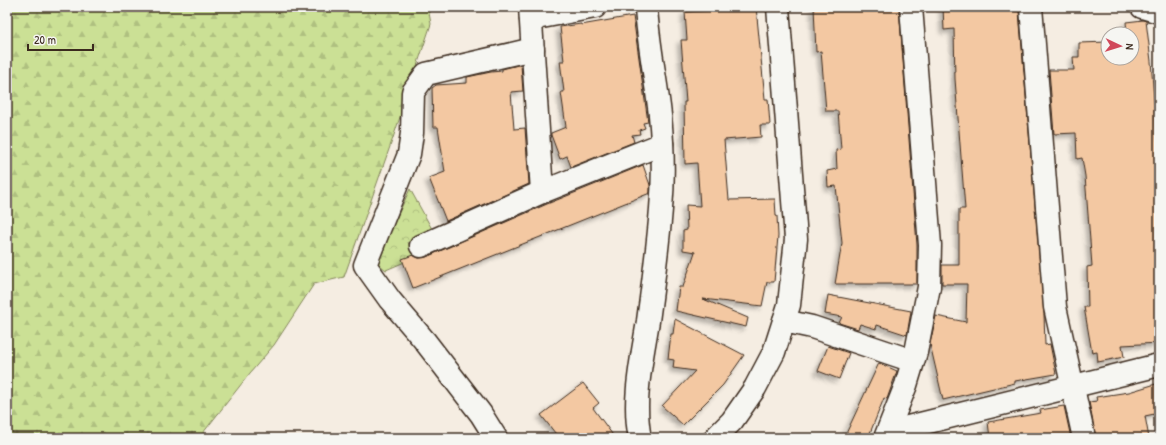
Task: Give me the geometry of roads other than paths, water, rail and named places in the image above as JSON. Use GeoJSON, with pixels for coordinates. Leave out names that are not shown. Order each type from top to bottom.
{"type":"FeatureCollection","features":[{"type":"Feature","properties":{"kind":"street"},"geometry":{"type":"LineString","coordinates":[[542,192],[530,13],[595,7]]}},
{"type":"Feature","properties":{"kind":"street"},"geometry":{"type":"LineString","coordinates":[[640,438],[638,426],[638,386],[661,208],[663,159],[660,116],[647,27],[646,7]]}},
{"type":"Feature","properties":{"kind":"street"},"geometry":{"type":"LineString","coordinates":[[715,438],[732,421],[755,388],[774,352],[789,305],[796,239],[778,7]]}},
{"type":"Feature","properties":{"kind":"street"},"geometry":{"type":"LineString","coordinates":[[886,435],[906,385],[913,361],[929,288],[930,245],[911,7]]}},
{"type":"Feature","properties":{"kind":"street"},"geometry":{"type":"LineString","coordinates":[[1031,7],[1055,307],[1084,438]]}},
{"type":"Feature","properties":{"kind":"street"},"geometry":{"type":"LineString","coordinates":[[1142,7],[1159,12]]}},
{"type":"Feature","properties":{"kind":"street"},"geometry":{"type":"LineString","coordinates":[[496,438],[476,407],[424,340],[390,300],[365,265],[409,154],[412,133],[413,92],[426,74],[533,49]]}},
{"type":"Feature","properties":{"kind":"street"},"geometry":{"type":"LineString","coordinates":[[421,246],[542,192],[662,144]]}},
{"type":"Feature","properties":{"kind":"street"},"geometry":{"type":"LineString","coordinates":[[784,321],[812,327],[913,361]]}},
{"type":"Feature","properties":{"kind":"street"},"geometry":{"type":"LineString","coordinates":[[886,435],[1072,386],[1159,365]]}}]}
